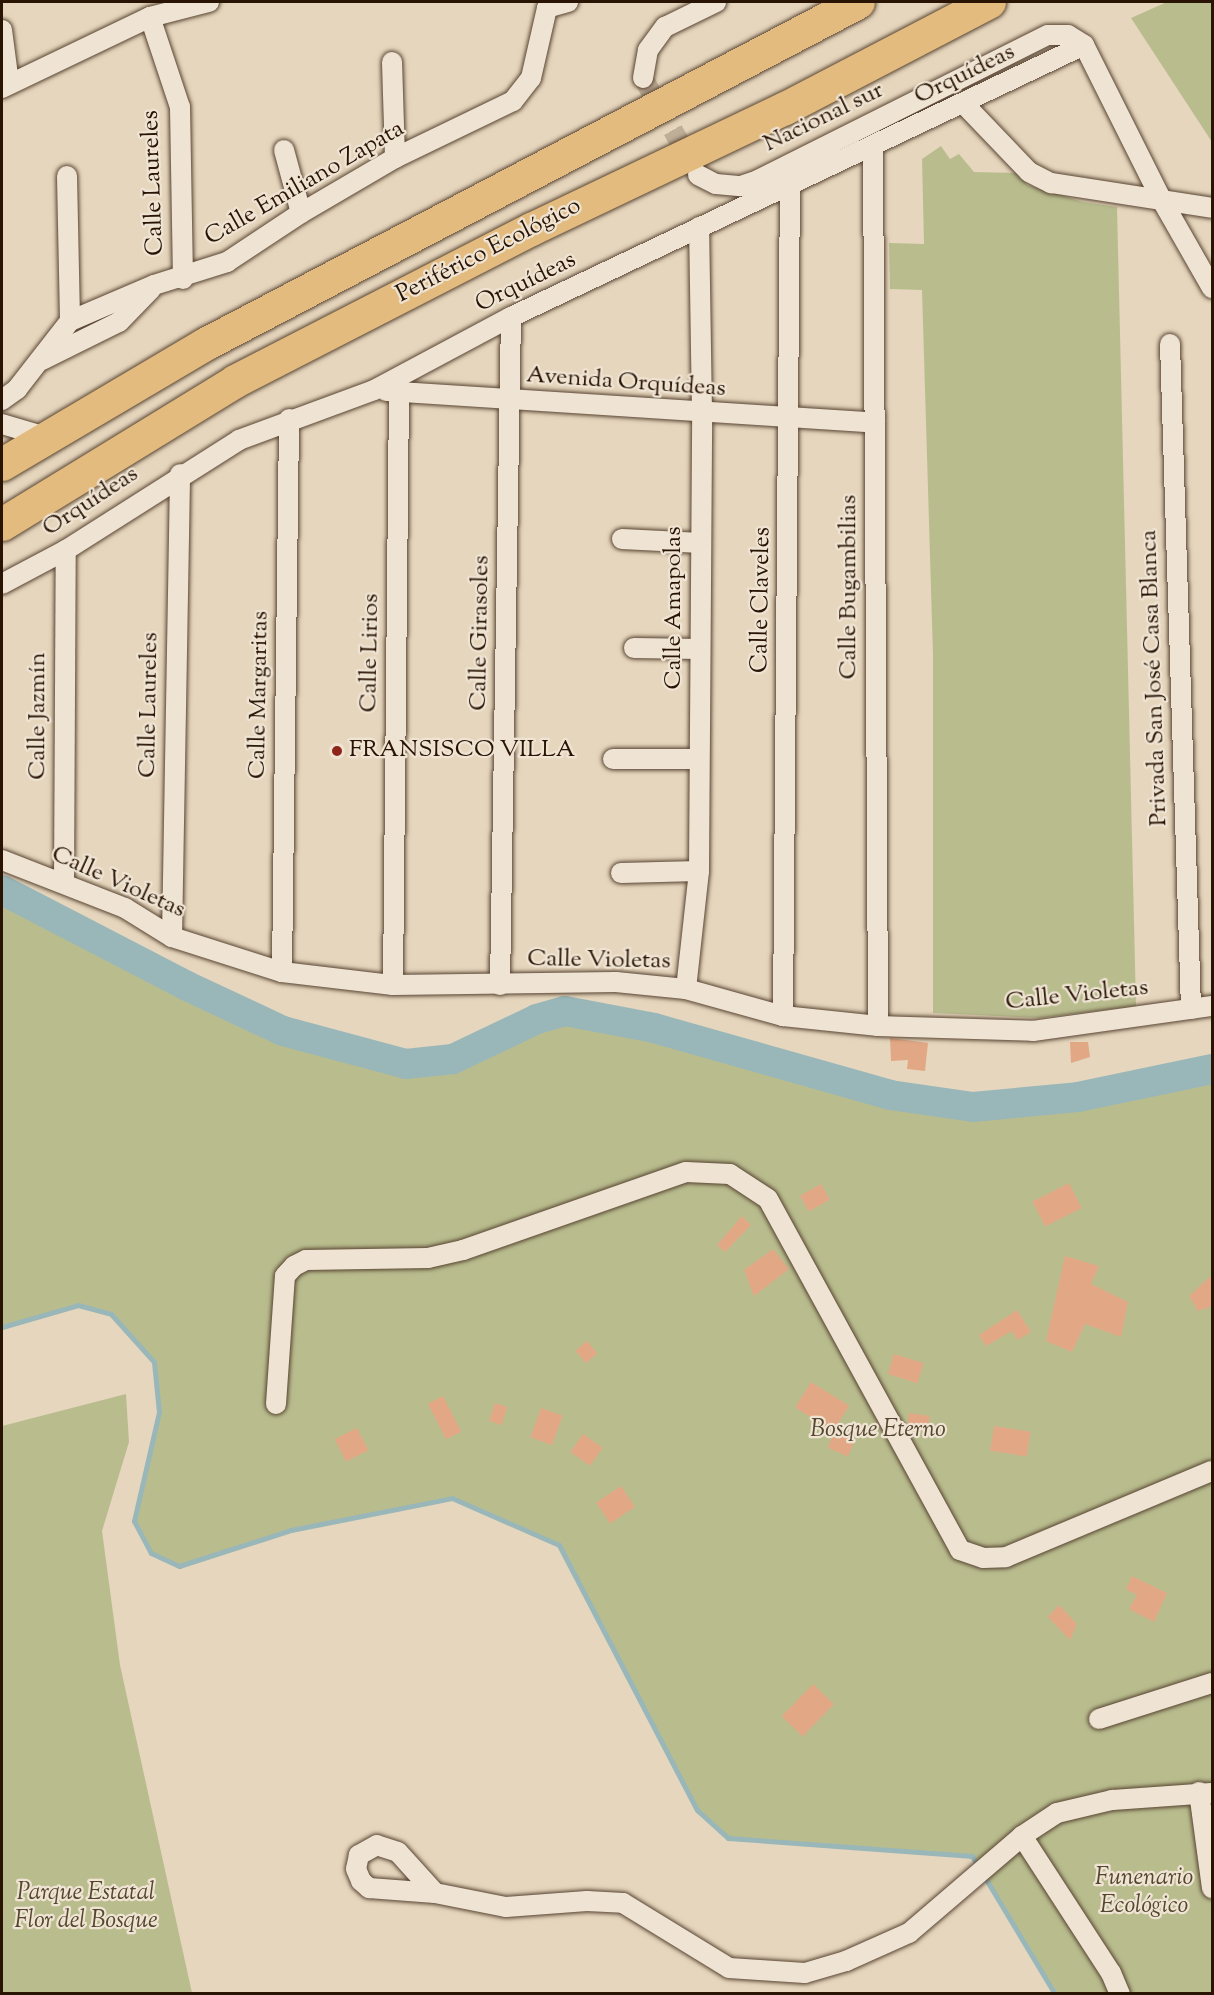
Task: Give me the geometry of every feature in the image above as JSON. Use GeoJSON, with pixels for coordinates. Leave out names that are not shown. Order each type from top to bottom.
{"type":"FeatureCollection","features":[{"type":"Feature","properties":{"kind":"highway","name":"Periférico Ecológico"},"geometry":{"type":"LineString","coordinates":[[2,464],[205,344],[858,2]]}},
{"type":"Feature","properties":{"kind":"highway","name":"Periférico Ecológico"},"geometry":{"type":"LineString","coordinates":[[2,524],[235,381],[531,229],[784,108],[989,2]]}},
{"type":"Feature","properties":{"kind":"street"},"geometry":{"type":"LineString","coordinates":[[2,30],[5,86],[150,17],[207,2]]}},
{"type":"Feature","properties":{"kind":"street","name":"Calle Emiliano Zapata"},"geometry":{"type":"LineString","coordinates":[[2,400],[17,389],[70,321],[154,285],[183,279],[227,262],[301,213],[395,158],[513,101],[524,92],[542,5],[568,2]]}},
{"type":"Feature","properties":{"kind":"street"},"geometry":{"type":"LineString","coordinates":[[643,78],[648,50],[665,27],[716,2]]}},
{"type":"Feature","properties":{"kind":"street","name":"Calle Laureles"},"geometry":{"type":"LineString","coordinates":[[150,17],[180,107],[183,279]]}},
{"type":"Feature","properties":{"kind":"street","name":"Nacional sur"},"geometry":{"type":"LineString","coordinates":[[698,175],[716,184],[741,186],[758,180],[1048,35],[1076,40]]}},
{"type":"Feature","properties":{"kind":"street"},"geometry":{"type":"LineString","coordinates":[[1076,40],[1160,197],[1212,288]]}},
{"type":"Feature","properties":{"kind":"street","name":"Orquídeas"},"geometry":{"type":"LineString","coordinates":[[2,584],[66,550],[180,474],[238,440],[289,419],[374,390],[511,317],[964,104],[1076,40]]}},
{"type":"Feature","properties":{"kind":"street"},"geometry":{"type":"LineString","coordinates":[[392,62],[395,158]]}},
{"type":"Feature","properties":{"kind":"street"},"geometry":{"type":"LineString","coordinates":[[964,104],[1029,172],[1051,183],[1160,197],[1212,208]]}},
{"type":"Feature","properties":{"kind":"street","name":"Calle Bugambilias"},"geometry":{"type":"LineString","coordinates":[[873,147],[878,1026]]}},
{"type":"Feature","properties":{"kind":"street"},"geometry":{"type":"LineString","coordinates":[[284,150],[301,213]]}},
{"type":"Feature","properties":{"kind":"street"},"geometry":{"type":"LineString","coordinates":[[67,176],[70,321]]}},
{"type":"Feature","properties":{"kind":"street","name":"Calle Claveles"},"geometry":{"type":"LineString","coordinates":[[783,1016],[790,185]]}},
{"type":"Feature","properties":{"kind":"street","name":"Calle Amapolas"},"geometry":{"type":"LineString","coordinates":[[686,989],[699,871],[702,413],[699,227]]}},
{"type":"Feature","properties":{"kind":"street"},"geometry":{"type":"LineString","coordinates":[[40,361],[119,322],[154,285]]}},
{"type":"Feature","properties":{"kind":"street","name":"Calle Girasoles"},"geometry":{"type":"LineString","coordinates":[[500,985],[511,317]]}},
{"type":"Feature","properties":{"kind":"street","name":"Privada San José Casa Blanca"},"geometry":{"type":"LineString","coordinates":[[1170,344],[1191,1009]]}},
{"type":"Feature","properties":{"kind":"street","name":"Avenida Orquídeas"},"geometry":{"type":"LineString","coordinates":[[374,390],[511,402],[789,420],[875,423]]}},
{"type":"Feature","properties":{"kind":"street","name":"Calle Lirios"},"geometry":{"type":"LineString","coordinates":[[393,985],[399,393]]}},
{"type":"Feature","properties":{"kind":"street","name":"Calle Margaritas"},"geometry":{"type":"LineString","coordinates":[[282,972],[289,419]]}},
{"type":"Feature","properties":{"kind":"street"},"geometry":{"type":"LineString","coordinates":[[2,424],[46,437]]}},
{"type":"Feature","properties":{"kind":"street","name":"Calle Laureles"},"geometry":{"type":"LineString","coordinates":[[172,937],[180,474]]}},
{"type":"Feature","properties":{"kind":"street"},"geometry":{"type":"LineString","coordinates":[[622,539],[701,543]]}},
{"type":"Feature","properties":{"kind":"street","name":"Calle Jazmín"},"geometry":{"type":"LineString","coordinates":[[64,882],[66,550]]}},
{"type":"Feature","properties":{"kind":"street"},"geometry":{"type":"LineString","coordinates":[[634,648],[700,649]]}},
{"type":"Feature","properties":{"kind":"street"},"geometry":{"type":"LineString","coordinates":[[613,759],[699,759]]}},
{"type":"Feature","properties":{"kind":"street","name":"Calle Violetas"},"geometry":{"type":"LineString","coordinates":[[2,860],[64,882],[125,908],[172,937],[282,972],[393,985],[616,982],[686,989],[783,1016],[878,1026],[1033,1031],[1212,1006]]}},
{"type":"Feature","properties":{"kind":"street"},"geometry":{"type":"LineString","coordinates":[[621,873],[699,871]]}},
{"type":"Feature","properties":{"kind":"street"},"geometry":{"type":"LineString","coordinates":[[276,1404],[285,1276],[294,1266],[306,1260],[428,1258],[463,1250],[686,1172],[730,1174],[768,1199],[960,1550],[983,1558],[1006,1557],[1212,1471]]}},
{"type":"Feature","properties":{"kind":"street"},"geometry":{"type":"LineString","coordinates":[[1099,1719],[1212,1683]]}},
{"type":"Feature","properties":{"kind":"street"},"geometry":{"type":"LineString","coordinates":[[435,1893],[506,1907],[587,1901],[623,1903],[729,1968],[805,1972],[846,1961],[909,1933],[1022,1836],[1057,1813],[1112,1800],[1206,1793],[1212,1888]]}},
{"type":"Feature","properties":{"kind":"street"},"geometry":{"type":"LineString","coordinates":[[1022,1836],[1111,1973],[1120,1994]]}},
{"type":"Feature","properties":{"kind":"green space"},"geometry":{"type":"Polygon","coordinates":[[[1167,2],[1212,2],[1212,142],[1131,18],[1167,2]]]}},
{"type":"Feature","properties":{"kind":"green space"},"geometry":{"type":"Polygon","coordinates":[[[941,146],[950,159],[959,154],[974,172],[1020,173],[1027,185],[1083,202],[1117,207],[1136,1006],[1040,1018],[933,1013],[933,655],[922,290],[890,289],[889,243],[924,244],[922,159],[941,146]]]}},
{"type":"Feature","properties":{"kind":"green space","name":"Bosque Eterno"},"geometry":{"type":"Polygon","coordinates":[[[2,890],[187,986],[283,1031],[406,1063],[453,1059],[537,1019],[565,1011],[654,1028],[890,1095],[973,1107],[1078,1097],[1212,1069],[1212,1993],[1055,1993],[972,1856],[728,1838],[697,1810],[559,1545],[452,1498],[291,1530],[179,1566],[151,1553],[134,1521],[159,1412],[154,1361],[111,1314],[78,1305],[2,1327],[2,890]]]}},
{"type":"Feature","properties":{"kind":"green space","name":"Parque Estatal Flor del Bosque"},"geometry":{"type":"Polygon","coordinates":[[[126,1394],[129,1442],[102,1531],[120,1665],[192,1993],[2,1993],[2,1426],[126,1394]]]}},
{"type":"Feature","properties":{"kind":"building"},"geometry":{"type":"Polygon","coordinates":[[[890,1038],[928,1043],[925,1071],[907,1069],[908,1060],[891,1061],[890,1038]]]}},
{"type":"Feature","properties":{"kind":"building"},"geometry":{"type":"Polygon","coordinates":[[[1070,1042],[1088,1042],[1090,1057],[1071,1063],[1070,1042]]]}},
{"type":"Feature","properties":{"kind":"building"},"geometry":{"type":"Polygon","coordinates":[[[1069,1183],[1082,1208],[1045,1227],[1032,1202],[1069,1183]]]}},
{"type":"Feature","properties":{"kind":"building"},"geometry":{"type":"Polygon","coordinates":[[[821,1184],[830,1200],[809,1211],[800,1196],[821,1184]]]}},
{"type":"Feature","properties":{"kind":"building"},"geometry":{"type":"Polygon","coordinates":[[[742,1216],[751,1225],[725,1252],[717,1245],[742,1216]]]}},
{"type":"Feature","properties":{"kind":"building"},"geometry":{"type":"Polygon","coordinates":[[[773,1249],[789,1269],[754,1296],[744,1270],[773,1249]]]}},
{"type":"Feature","properties":{"kind":"building"},"geometry":{"type":"Polygon","coordinates":[[[1065,1256],[1099,1266],[1091,1284],[1128,1302],[1121,1337],[1085,1324],[1072,1352],[1046,1341],[1065,1256]]]}},
{"type":"Feature","properties":{"kind":"building"},"geometry":{"type":"Polygon","coordinates":[[[1212,1275],[1212,1306],[1198,1311],[1189,1296],[1212,1275]]]}},
{"type":"Feature","properties":{"kind":"building"},"geometry":{"type":"Polygon","coordinates":[[[1017,1310],[1031,1332],[1017,1340],[1012,1331],[986,1346],[979,1335],[1017,1310]]]}},
{"type":"Feature","properties":{"kind":"building"},"geometry":{"type":"Polygon","coordinates":[[[587,1341],[597,1353],[586,1363],[576,1351],[587,1341]]]}},
{"type":"Feature","properties":{"kind":"building"},"geometry":{"type":"Polygon","coordinates":[[[894,1354],[924,1363],[918,1383],[888,1374],[894,1354]]]}},
{"type":"Feature","properties":{"kind":"building"},"geometry":{"type":"Polygon","coordinates":[[[811,1382],[849,1406],[833,1431],[795,1407],[811,1382]]]}},
{"type":"Feature","properties":{"kind":"building"},"geometry":{"type":"Polygon","coordinates":[[[443,1396],[461,1432],[446,1439],[428,1404],[443,1396]]]}},
{"type":"Feature","properties":{"kind":"building"},"geometry":{"type":"Polygon","coordinates":[[[495,1403],[507,1407],[501,1425],[489,1421],[495,1403]]]}},
{"type":"Feature","properties":{"kind":"building"},"geometry":{"type":"Polygon","coordinates":[[[541,1408],[563,1416],[552,1445],[530,1437],[541,1408]]]}},
{"type":"Feature","properties":{"kind":"building"},"geometry":{"type":"Polygon","coordinates":[[[909,1413],[930,1416],[928,1432],[907,1429],[909,1413]]]}},
{"type":"Feature","properties":{"kind":"building"},"geometry":{"type":"Polygon","coordinates":[[[994,1426],[1031,1432],[1027,1456],[990,1451],[994,1426]]]}},
{"type":"Feature","properties":{"kind":"building"},"geometry":{"type":"Polygon","coordinates":[[[357,1428],[368,1450],[346,1462],[335,1439],[357,1428]]]}},
{"type":"Feature","properties":{"kind":"building"},"geometry":{"type":"Polygon","coordinates":[[[835,1431],[855,1440],[848,1456],[828,1447],[835,1431]]]}},
{"type":"Feature","properties":{"kind":"building"},"geometry":{"type":"Polygon","coordinates":[[[583,1434],[603,1448],[590,1466],[570,1452],[583,1434]]]}},
{"type":"Feature","properties":{"kind":"building"},"geometry":{"type":"Polygon","coordinates":[[[621,1486],[635,1507],[610,1524],[596,1503],[621,1486]]]}},
{"type":"Feature","properties":{"kind":"building"},"geometry":{"type":"Polygon","coordinates":[[[1132,1576],[1167,1593],[1154,1622],[1129,1609],[1137,1595],[1126,1589],[1132,1576]]]}},
{"type":"Feature","properties":{"kind":"building"},"geometry":{"type":"Polygon","coordinates":[[[1059,1605],[1077,1624],[1070,1640],[1048,1617],[1059,1605]]]}},
{"type":"Feature","properties":{"kind":"building"},"geometry":{"type":"Polygon","coordinates":[[[813,1684],[834,1704],[803,1737],[782,1716],[813,1684]]]}},
{"type":"Feature","properties":{"kind":"waterway"},"geometry":{"type":"LineString","coordinates":[[2,890],[187,986],[283,1031],[406,1064],[453,1059],[537,1019],[565,1011],[654,1028],[890,1095],[973,1107],[1078,1097],[1212,1069]]}},
{"type":"Feature","properties":{"kind":"waterway"},"geometry":{"type":"LineString","coordinates":[[2,1327],[78,1305],[111,1314],[154,1362],[159,1412],[134,1521],[151,1553],[179,1566],[291,1530],[452,1498],[559,1545],[697,1810],[728,1838],[972,1856],[1055,1994]]}},
{"type":"Feature","properties":{"kind":"tunnel"},"geometry":{"type":"LineString","coordinates":[[643,78],[692,164]]}},
{"type":"Feature","properties":{"kind":"place","name":"FRANSISCO VILLA"},"geometry":{"type":"Point","coordinates":[337,751]}},
{"type":"Feature","properties":{"kind":"park label","name":"Funenario Ecológico"},"geometry":{"type":"Point","coordinates":[1144,1893]}}]}
